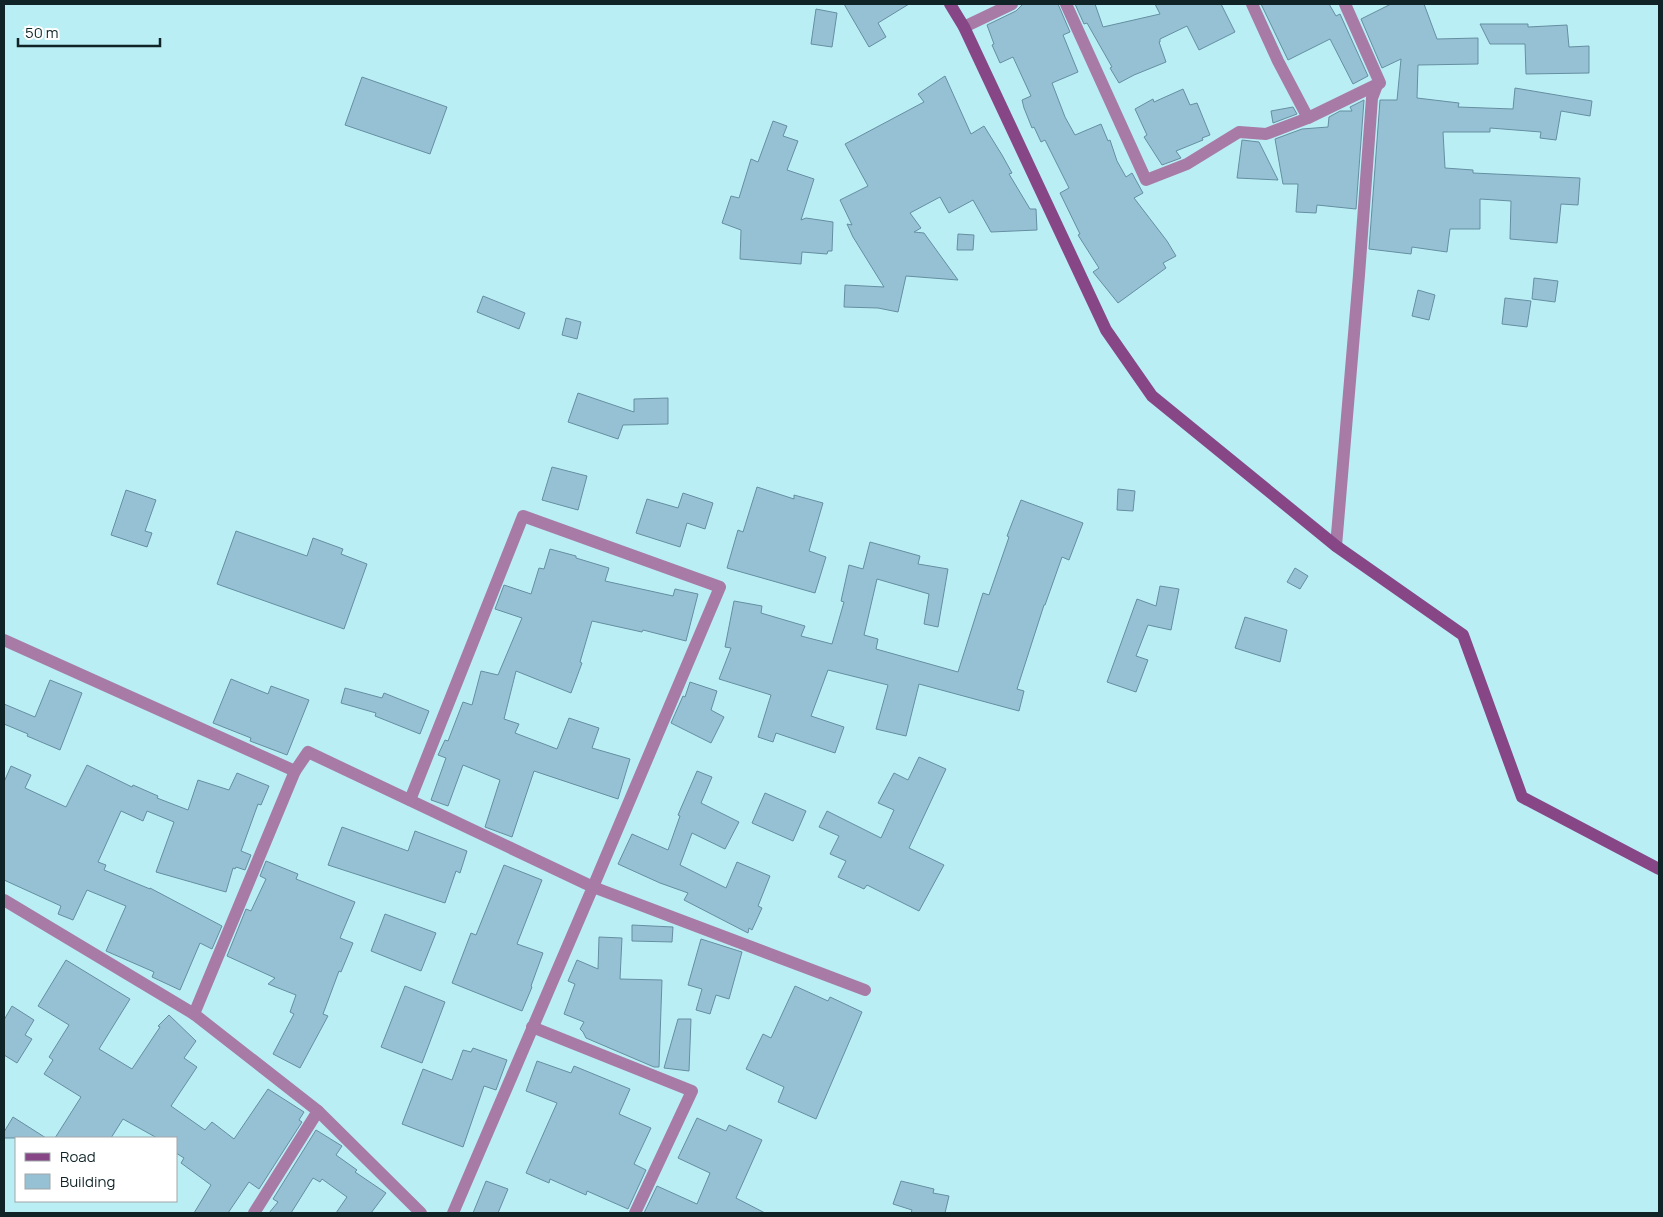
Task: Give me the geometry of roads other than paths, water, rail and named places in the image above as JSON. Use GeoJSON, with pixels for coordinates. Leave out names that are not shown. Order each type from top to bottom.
{"type":"FeatureCollection","features":[{"type":"Feature","properties":{"kind":"main road"},"geometry":{"type":"LineString","coordinates":[[950,4],[964,27],[1106,330],[1152,396],[1336,546],[1463,635],[1522,797],[1659,869]]}},
{"type":"Feature","properties":{"kind":"street"},"geometry":{"type":"LineString","coordinates":[[964,27],[1012,4]]}},
{"type":"Feature","properties":{"kind":"street"},"geometry":{"type":"LineString","coordinates":[[1066,4],[1146,180],[1187,164],[1239,132],[1266,134],[1308,118],[1380,83],[1345,4]]}},
{"type":"Feature","properties":{"kind":"street"},"geometry":{"type":"LineString","coordinates":[[1252,4],[1278,61],[1308,118]]}},
{"type":"Feature","properties":{"kind":"street"},"geometry":{"type":"LineString","coordinates":[[1336,546],[1372,98],[1376,85]]}},
{"type":"Feature","properties":{"kind":"street"},"geometry":{"type":"LineString","coordinates":[[410,800],[523,516],[720,587],[453,1213]]}},
{"type":"Feature","properties":{"kind":"street"},"geometry":{"type":"LineString","coordinates":[[4,640],[295,771]]}},
{"type":"Feature","properties":{"kind":"street"},"geometry":{"type":"LineString","coordinates":[[194,1014],[295,771],[308,752],[592,887],[865,990]]}},
{"type":"Feature","properties":{"kind":"street"},"geometry":{"type":"LineString","coordinates":[[4,900],[194,1014],[318,1111],[421,1213]]}},
{"type":"Feature","properties":{"kind":"street"},"geometry":{"type":"LineString","coordinates":[[532,1027],[692,1091],[635,1213]]}},
{"type":"Feature","properties":{"kind":"street"},"geometry":{"type":"LineString","coordinates":[[254,1213],[318,1111]]}}]}
